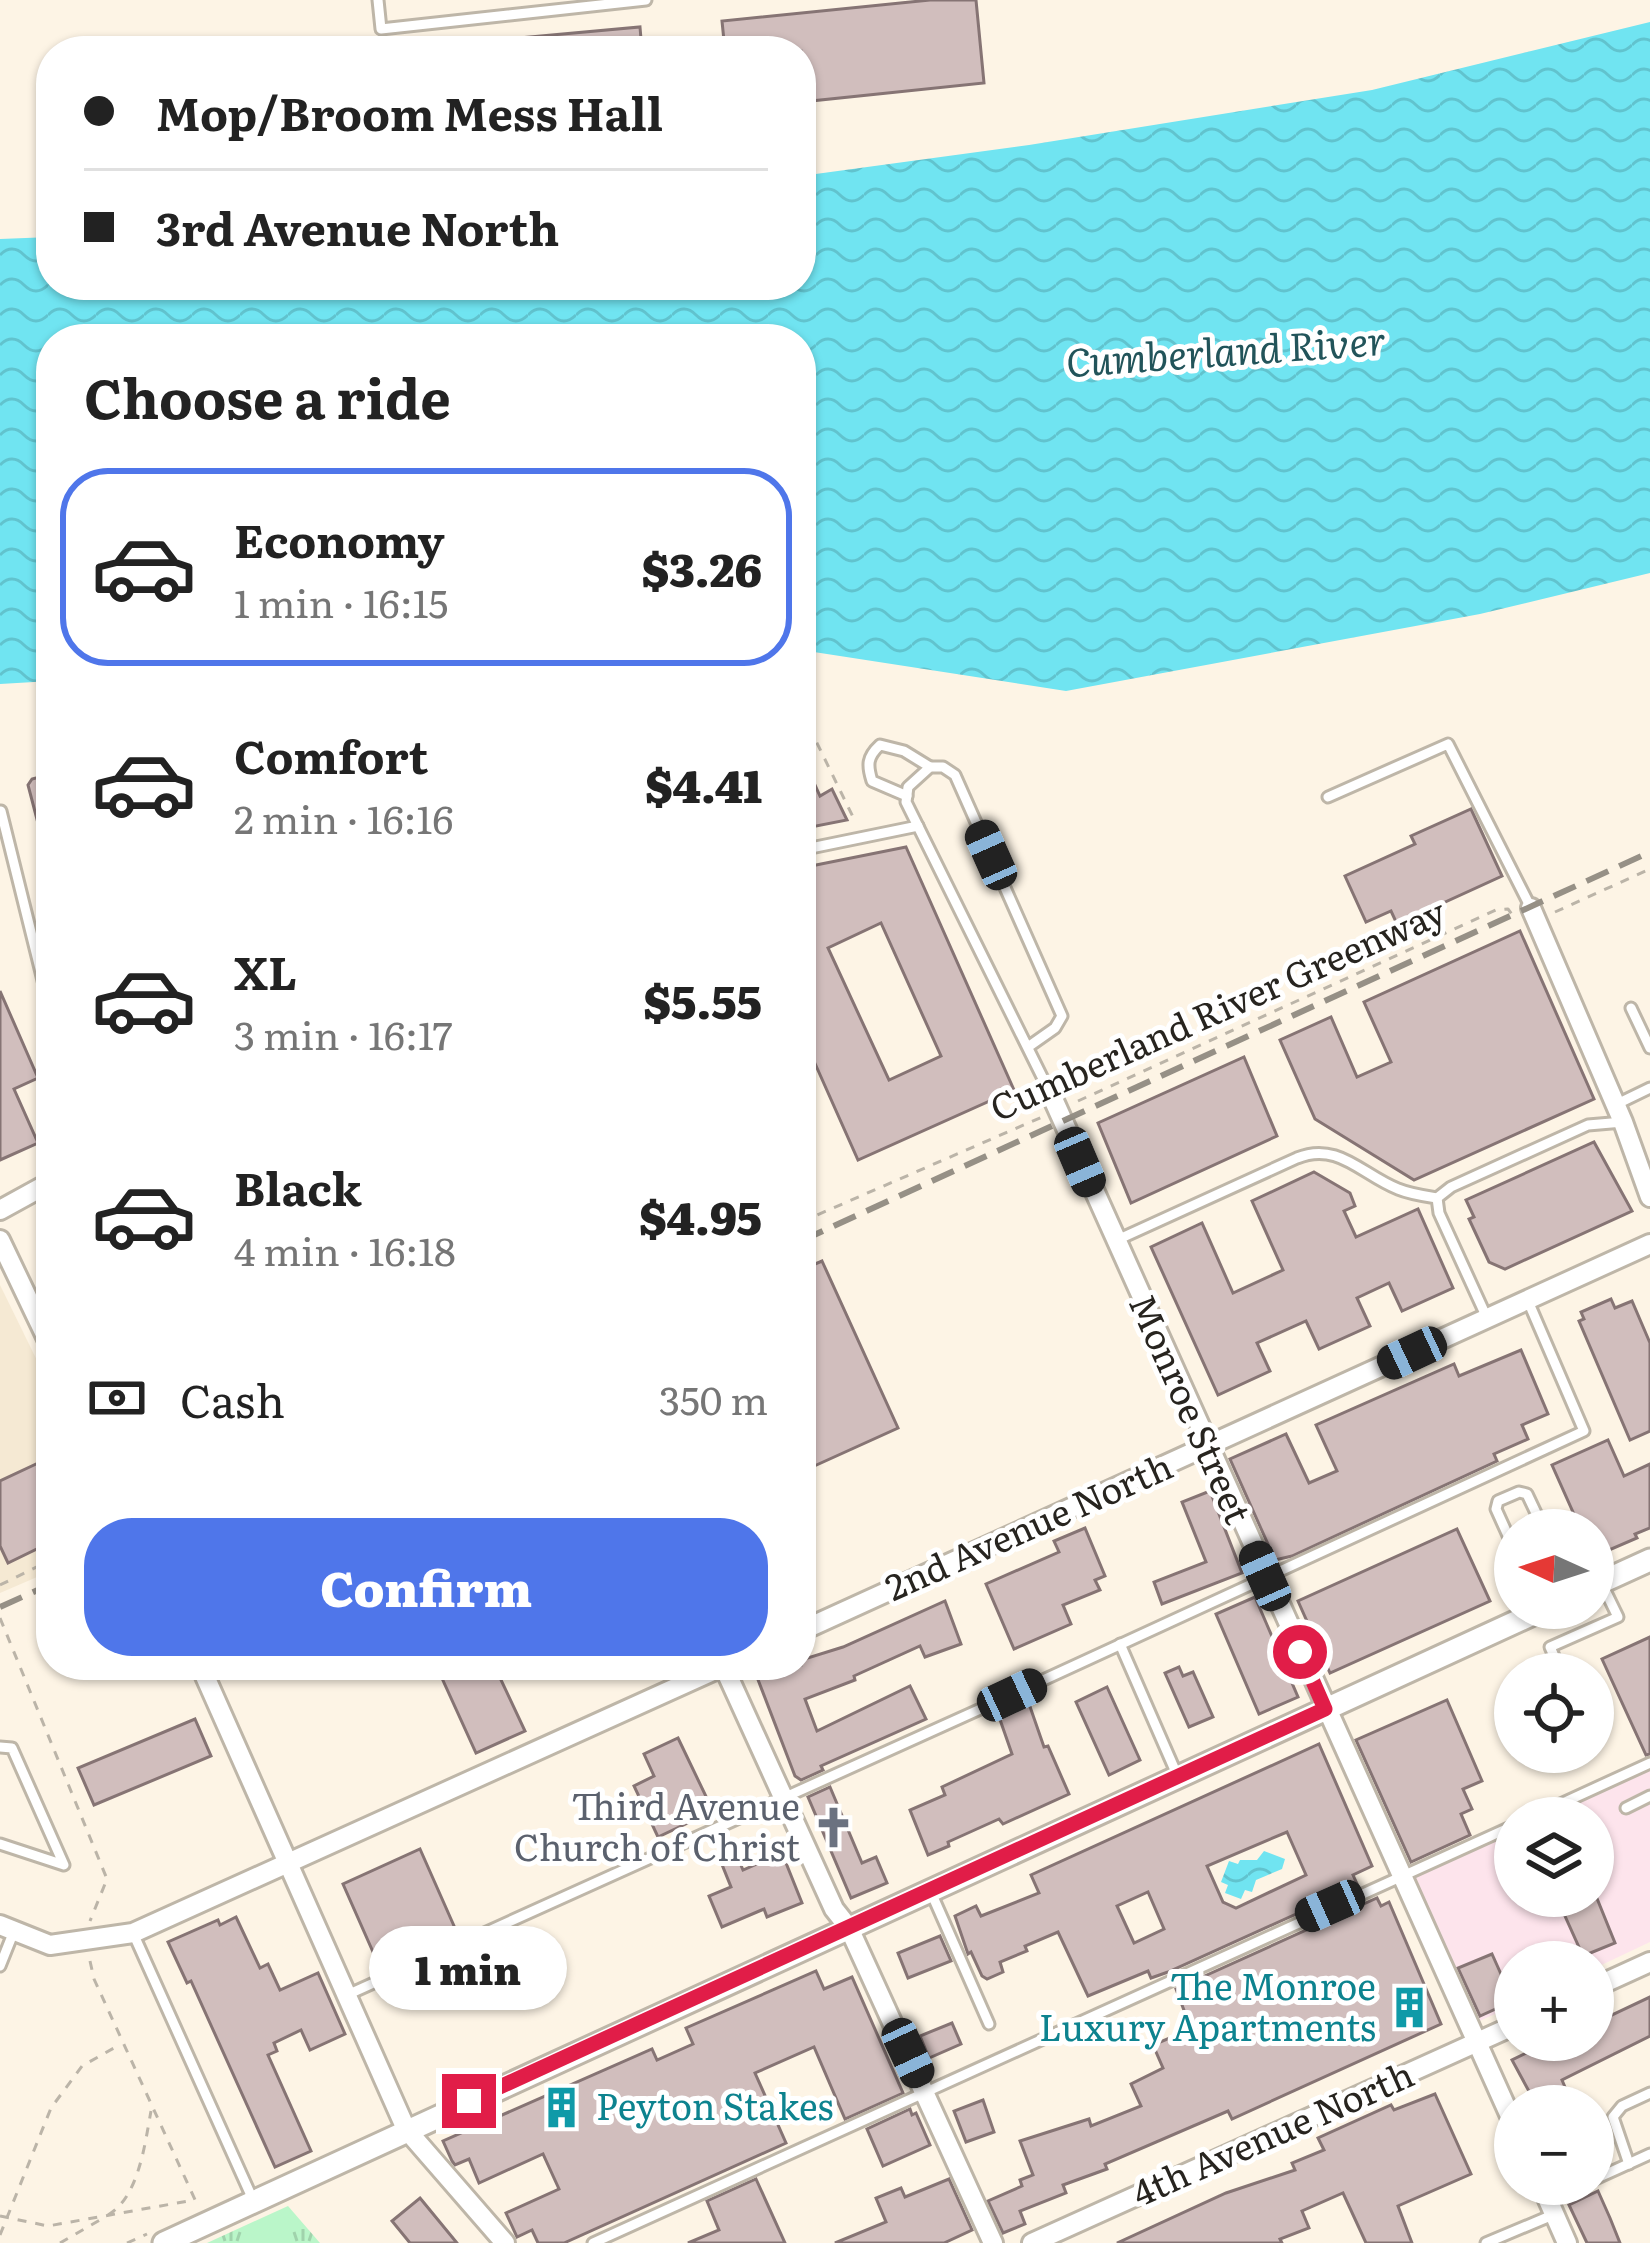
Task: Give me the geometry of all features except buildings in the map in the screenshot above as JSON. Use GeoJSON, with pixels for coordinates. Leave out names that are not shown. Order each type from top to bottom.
{"type":"FeatureCollection","features":[{"type":"Feature","properties":{"kind":"street"},"geometry":{"type":"LineString","coordinates":[[1533,914],[1650,1197]]}},
{"type":"Feature","properties":{"kind":"street","name":"Monroe Street"},"geometry":{"type":"LineString","coordinates":[[1056,1106],[1496,2085]]}},
{"type":"Feature","properties":{"kind":"street"},"geometry":{"type":"LineString","coordinates":[[0,1210],[36,1191]]}},
{"type":"Feature","properties":{"kind":"street"},"geometry":{"type":"LineString","coordinates":[[0,1240],[36,1316]]}},
{"type":"Feature","properties":{"kind":"street","name":"2nd Avenue North"},"geometry":{"type":"LineString","coordinates":[[816,1624],[1650,1244]]}},
{"type":"Feature","properties":{"kind":"street"},"geometry":{"type":"LineString","coordinates":[[1614,1576],[1650,1560]]}},
{"type":"Feature","properties":{"kind":"street"},"geometry":{"type":"LineString","coordinates":[[164,2243],[1500,1629]]}},
{"type":"Feature","properties":{"kind":"street"},"geometry":{"type":"LineString","coordinates":[[207,1680],[406,2129],[505,2243]]}},
{"type":"Feature","properties":{"kind":"street"},"geometry":{"type":"LineString","coordinates":[[7,1928],[50,1945],[133,1933],[691,1680]]}},
{"type":"Feature","properties":{"kind":"street"},"geometry":{"type":"LineString","coordinates":[[731,1680],[993,2243]]}},
{"type":"Feature","properties":{"kind":"street"},"geometry":{"type":"LineString","coordinates":[[1614,1978],[1650,1961]]}},
{"type":"Feature","properties":{"kind":"street","name":"4th Avenue North"},"geometry":{"type":"LineString","coordinates":[[1032,2243],[1494,2035]]}},
{"type":"Feature","properties":{"kind":"street"},"geometry":{"type":"LineString","coordinates":[[1550,2205],[1567,2243]]}},
{"type":"Feature","properties":{"kind":"lane"},"geometry":{"type":"LineString","coordinates":[[378,0],[381,29],[646,0]]}},
{"type":"Feature","properties":{"kind":"lane"},"geometry":{"type":"LineString","coordinates":[[1328,797],[1448,744],[1533,914]]}},
{"type":"Feature","properties":{"kind":"lane"},"geometry":{"type":"LineString","coordinates":[[930,766],[908,788],[907,796],[872,782],[868,767],[870,754],[880,745],[955,775],[1062,1016],[1028,1047]]}},
{"type":"Feature","properties":{"kind":"lane","name":"Monroe Street"},"geometry":{"type":"LineString","coordinates":[[907,796],[1056,1106]]}},
{"type":"Feature","properties":{"kind":"lane"},"geometry":{"type":"LineString","coordinates":[[1,811],[36,952]]}},
{"type":"Feature","properties":{"kind":"lane"},"geometry":{"type":"LineString","coordinates":[[816,847],[918,826]]}},
{"type":"Feature","properties":{"kind":"lane"},"geometry":{"type":"LineString","coordinates":[[1631,1008],[1650,1048]]}},
{"type":"Feature","properties":{"kind":"lane"},"geometry":{"type":"LineString","coordinates":[[1437,1198],[1450,1187],[1619,1113],[1650,1088]]}},
{"type":"Feature","properties":{"kind":"lane"},"geometry":{"type":"LineString","coordinates":[[1114,1242],[1308,1153],[1333,1154],[1396,1189],[1437,1198]]}},
{"type":"Feature","properties":{"kind":"lane"},"geometry":{"type":"LineString","coordinates":[[1437,1198],[1439,1213],[1487,1318]]}},
{"type":"Feature","properties":{"kind":"lane"},"geometry":{"type":"LineString","coordinates":[[347,1995],[1584,1431],[1528,1300]]}},
{"type":"Feature","properties":{"kind":"lane"},"geometry":{"type":"LineString","coordinates":[[1496,1509],[1498,1501],[1519,1492],[1527,1494],[1534,1509]]}},
{"type":"Feature","properties":{"kind":"lane"},"geometry":{"type":"LineString","coordinates":[[1553,1653],[1550,1647],[1591,1629]]}},
{"type":"Feature","properties":{"kind":"lane"},"geometry":{"type":"LineString","coordinates":[[1120,1644],[1178,1777]]}},
{"type":"Feature","properties":{"kind":"lane"},"geometry":{"type":"LineString","coordinates":[[0,1747],[12,1748],[64,1865],[0,1844]]}},
{"type":"Feature","properties":{"kind":"lane"},"geometry":{"type":"LineString","coordinates":[[1576,1797],[1650,1763]]}},
{"type":"Feature","properties":{"kind":"lane"},"geometry":{"type":"LineString","coordinates":[[1626,1808],[1650,1796]]}},
{"type":"Feature","properties":{"kind":"lane"},"geometry":{"type":"LineString","coordinates":[[592,2243],[1494,1835]]}},
{"type":"Feature","properties":{"kind":"lane"},"geometry":{"type":"LineString","coordinates":[[930,1890],[989,2024]]}},
{"type":"Feature","properties":{"kind":"lane"},"geometry":{"type":"LineString","coordinates":[[0,1966],[7,1928]]}},
{"type":"Feature","properties":{"kind":"lane"},"geometry":{"type":"LineString","coordinates":[[133,1933],[254,2203]]}},
{"type":"Feature","properties":{"kind":"lane"},"geometry":{"type":"LineString","coordinates":[[1629,2164],[1613,2117],[1622,2106],[1650,2093]]}},
{"type":"Feature","properties":{"kind":"lane"},"geometry":{"type":"LineString","coordinates":[[1614,2171],[1650,2154]]}},
{"type":"Feature","properties":{"kind":"lane"},"geometry":{"type":"LineString","coordinates":[[1486,2243],[1541,2205]]}},
{"type":"Feature","properties":{"kind":"path"},"geometry":{"type":"LineString","coordinates":[[816,741],[855,821]]}},
{"type":"Feature","properties":{"kind":"path","name":"Cumberland River Greenway"},"geometry":{"type":"LineString","coordinates":[[816,1215],[1496,910],[1508,909],[1524,924],[1533,914],[1650,869]]}},
{"type":"Feature","properties":{"kind":"path"},"geometry":{"type":"LineString","coordinates":[[0,1585],[36,1567]]}},
{"type":"Feature","properties":{"kind":"path"},"geometry":{"type":"LineString","coordinates":[[0,1618],[107,1880],[89,1924]]}},
{"type":"Feature","properties":{"kind":"path"},"geometry":{"type":"LineString","coordinates":[[89,1950],[94,1979],[199,2208]]}},
{"type":"Feature","properties":{"kind":"path"},"geometry":{"type":"LineString","coordinates":[[0,2235],[50,2108],[82,2066],[123,2043]]}},
{"type":"Feature","properties":{"kind":"path"},"geometry":{"type":"LineString","coordinates":[[60,2243],[118,2209],[141,2162],[152,2107]]}},
{"type":"Feature","properties":{"kind":"path"},"geometry":{"type":"LineString","coordinates":[[0,2216],[48,2226],[195,2200]]}},
{"type":"Feature","properties":{"kind":"shaded area"},"geometry":{"type":"Polygon","coordinates":[[[0,1285],[36,1358],[36,1577],[0,1593],[0,1285]]]}},
{"type":"Feature","properties":{"kind":"shaded area"},"geometry":{"type":"Polygon","coordinates":[[[1650,1766],[1650,1942],[1614,1959],[1614,1941],[1494,1941],[1494,2014],[1475,2023],[1410,1877],[1494,1839],[1494,1917],[1614,1917],[1614,1797],[1583,1797],[1650,1766]]]}},
{"type":"Feature","properties":{"kind":"green space"},"geometry":{"type":"Polygon","coordinates":[[[288,2206],[320,2243],[207,2243],[288,2206]]]}},
{"type":"Feature","properties":{"kind":"water","name":"Cumberland River"},"geometry":{"type":"Polygon","coordinates":[[[1650,22],[1650,573],[1480,614],[1066,691],[816,652],[816,324],[36,324],[36,682],[0,684],[0,239],[36,238],[36,300],[816,300],[816,174],[1372,90],[1650,22]]]}},
{"type":"Feature","properties":{"kind":"water"},"geometry":{"type":"Polygon","coordinates":[[[1264,1851],[1285,1859],[1282,1869],[1256,1880],[1252,1892],[1245,1890],[1241,1899],[1225,1893],[1228,1885],[1221,1882],[1229,1861],[1257,1860],[1264,1851]]]}},
{"type":"Feature","properties":{"kind":"railway"},"geometry":{"type":"LineString","coordinates":[[816,1234],[1650,852]]}},
{"type":"Feature","properties":{"kind":"railway"},"geometry":{"type":"LineString","coordinates":[[0,1607],[36,1591]]}},
{"type":"Feature","properties":{"kind":"place","name":"Third Avenue Church of Christ"},"geometry":{"type":"Point","coordinates":[834,1828]}},
{"type":"Feature","properties":{"kind":"place","name":"The Monroe Luxury Apartments"},"geometry":{"type":"Point","coordinates":[1410,2008]}},
{"type":"Feature","properties":{"kind":"place","name":"Peyton Stakes"},"geometry":{"type":"Point","coordinates":[562,2107]}},
{"type":"Feature","properties":{"kind":"route"},"geometry":{"type":"LineString","coordinates":[[469,2101],[1325,1709],[1300,1652]]}}]}
